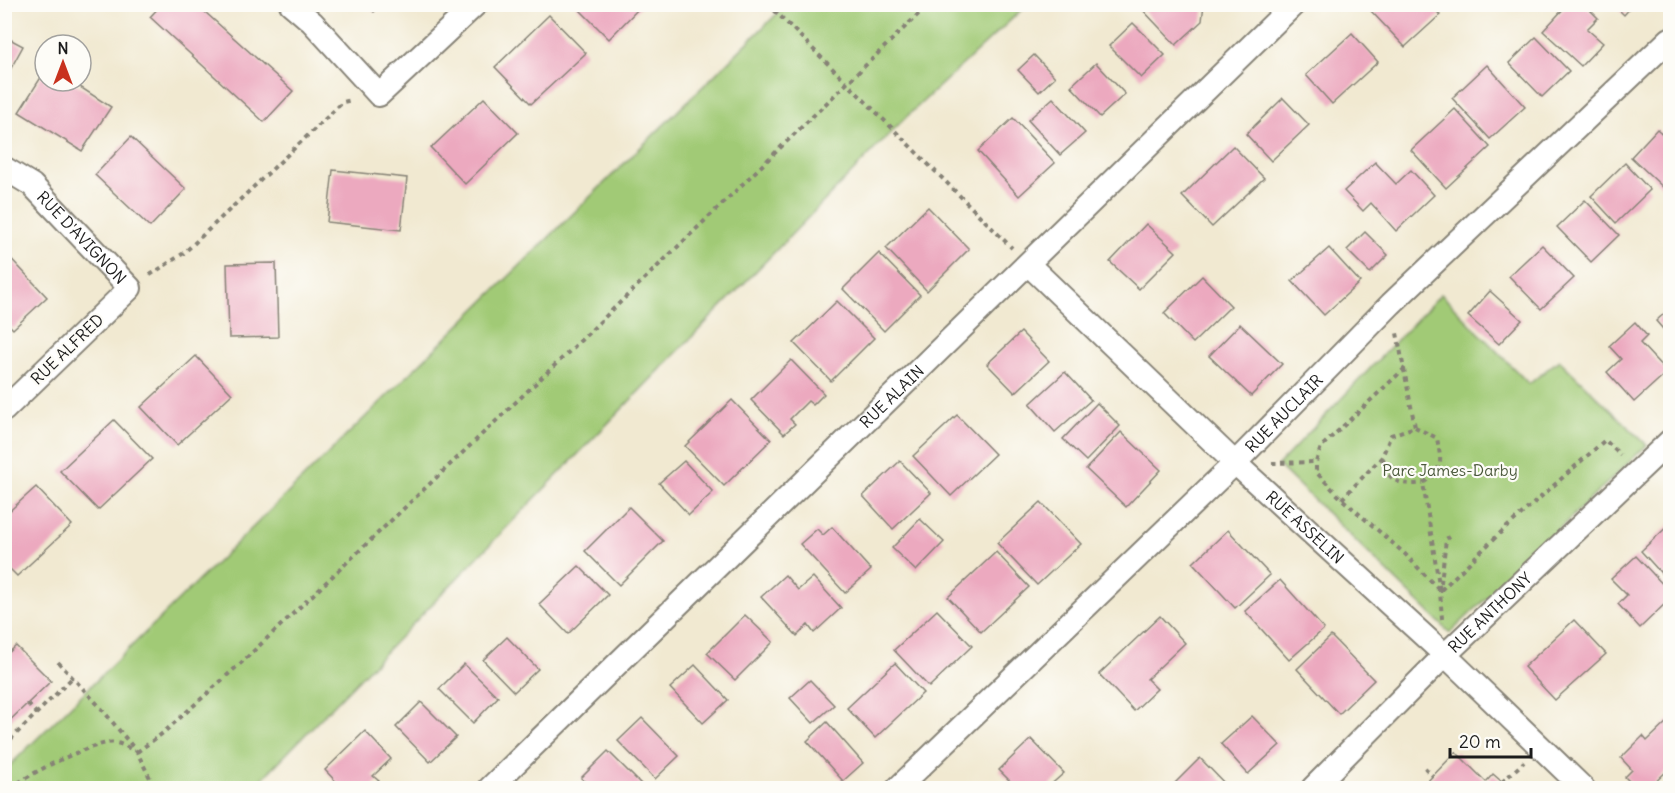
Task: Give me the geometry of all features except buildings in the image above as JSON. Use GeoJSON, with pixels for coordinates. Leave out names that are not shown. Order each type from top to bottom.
{"type":"FeatureCollection","features":[{"type":"Feature","properties":{"kind":"street"},"geometry":{"type":"LineString","coordinates":[[291,4],[312,22],[379,95],[476,4]]}},
{"type":"Feature","properties":{"kind":"street","name":"RUE ALAIN"},"geometry":{"type":"LineString","coordinates":[[490,789],[1294,4]]}},
{"type":"Feature","properties":{"kind":"street","name":"RUE AUCLAIR"},"geometry":{"type":"LineString","coordinates":[[898,789],[1235,463],[1391,304],[1671,39]]}},
{"type":"Feature","properties":{"kind":"street","name":"RUE D'AVIGNON"},"geometry":{"type":"LineString","coordinates":[[4,168],[32,184],[130,288]]}},
{"type":"Feature","properties":{"kind":"street","name":"RUE ASSELIN"},"geometry":{"type":"LineString","coordinates":[[1028,264],[1235,463],[1444,655],[1583,789]]}},
{"type":"Feature","properties":{"kind":"street","name":"RUE ALFRED"},"geometry":{"type":"LineString","coordinates":[[4,410],[130,288]]}},
{"type":"Feature","properties":{"kind":"street","name":"RUE ANTHONY"},"geometry":{"type":"LineString","coordinates":[[1312,789],[1444,655],[1671,441]]}},
{"type":"Feature","properties":{"kind":"path"},"geometry":{"type":"LineString","coordinates":[[768,4],[1028,264]]}},
{"type":"Feature","properties":{"kind":"path"},"geometry":{"type":"LineString","coordinates":[[137,753],[163,733],[241,663],[583,338],[929,4]]}},
{"type":"Feature","properties":{"kind":"path"},"geometry":{"type":"LineString","coordinates":[[130,288],[184,253],[343,102],[379,95]]}},
{"type":"Feature","properties":{"kind":"path"},"geometry":{"type":"LineString","coordinates":[[1391,304],[1415,427]]}},
{"type":"Feature","properties":{"kind":"path"},"geometry":{"type":"LineString","coordinates":[[1405,368],[1321,447],[1316,462],[1316,472],[1342,499],[1406,554],[1440,591]]}},
{"type":"Feature","properties":{"kind":"path"},"geometry":{"type":"LineString","coordinates":[[1342,499],[1383,457],[1391,435],[1415,427],[1437,438],[1441,459],[1436,474],[1423,483],[1410,485],[1401,483],[1387,472],[1383,457]]}},
{"type":"Feature","properties":{"kind":"path"},"geometry":{"type":"LineString","coordinates":[[1440,591],[1499,534],[1605,440],[1638,472]]}},
{"type":"Feature","properties":{"kind":"path"},"geometry":{"type":"LineString","coordinates":[[1235,463],[1316,462]]}},
{"type":"Feature","properties":{"kind":"path"},"geometry":{"type":"LineString","coordinates":[[1423,483],[1440,591]]}},
{"type":"Feature","properties":{"kind":"path"},"geometry":{"type":"LineString","coordinates":[[1440,591],[1446,539],[1449,537]]}},
{"type":"Feature","properties":{"kind":"path"},"geometry":{"type":"LineString","coordinates":[[4,623],[12,616]]}},
{"type":"Feature","properties":{"kind":"path"},"geometry":{"type":"LineString","coordinates":[[58,662],[101,708],[137,753],[155,789]]}},
{"type":"Feature","properties":{"kind":"path"},"geometry":{"type":"LineString","coordinates":[[4,746],[72,678]]}},
{"type":"Feature","properties":{"kind":"path"},"geometry":{"type":"LineString","coordinates":[[28,704],[37,714]]}},
{"type":"Feature","properties":{"kind":"path"},"geometry":{"type":"LineString","coordinates":[[11,789],[60,760],[108,743],[119,743],[137,753]]}},
{"type":"Feature","properties":{"kind":"path"},"geometry":{"type":"LineString","coordinates":[[1425,768],[1433,776]]}},
{"type":"Feature","properties":{"kind":"green space"},"geometry":{"type":"Polygon","coordinates":[[[786,5],[1027,5],[902,121],[261,780],[268,788],[5,788],[5,770],[786,5]]]}},
{"type":"Feature","properties":{"kind":"green space","name":"Parc James-Darby"},"geometry":{"type":"Polygon","coordinates":[[[1441,294],[1529,384],[1559,360],[1647,445],[1450,633],[1278,465],[1441,294]]]}}]}
